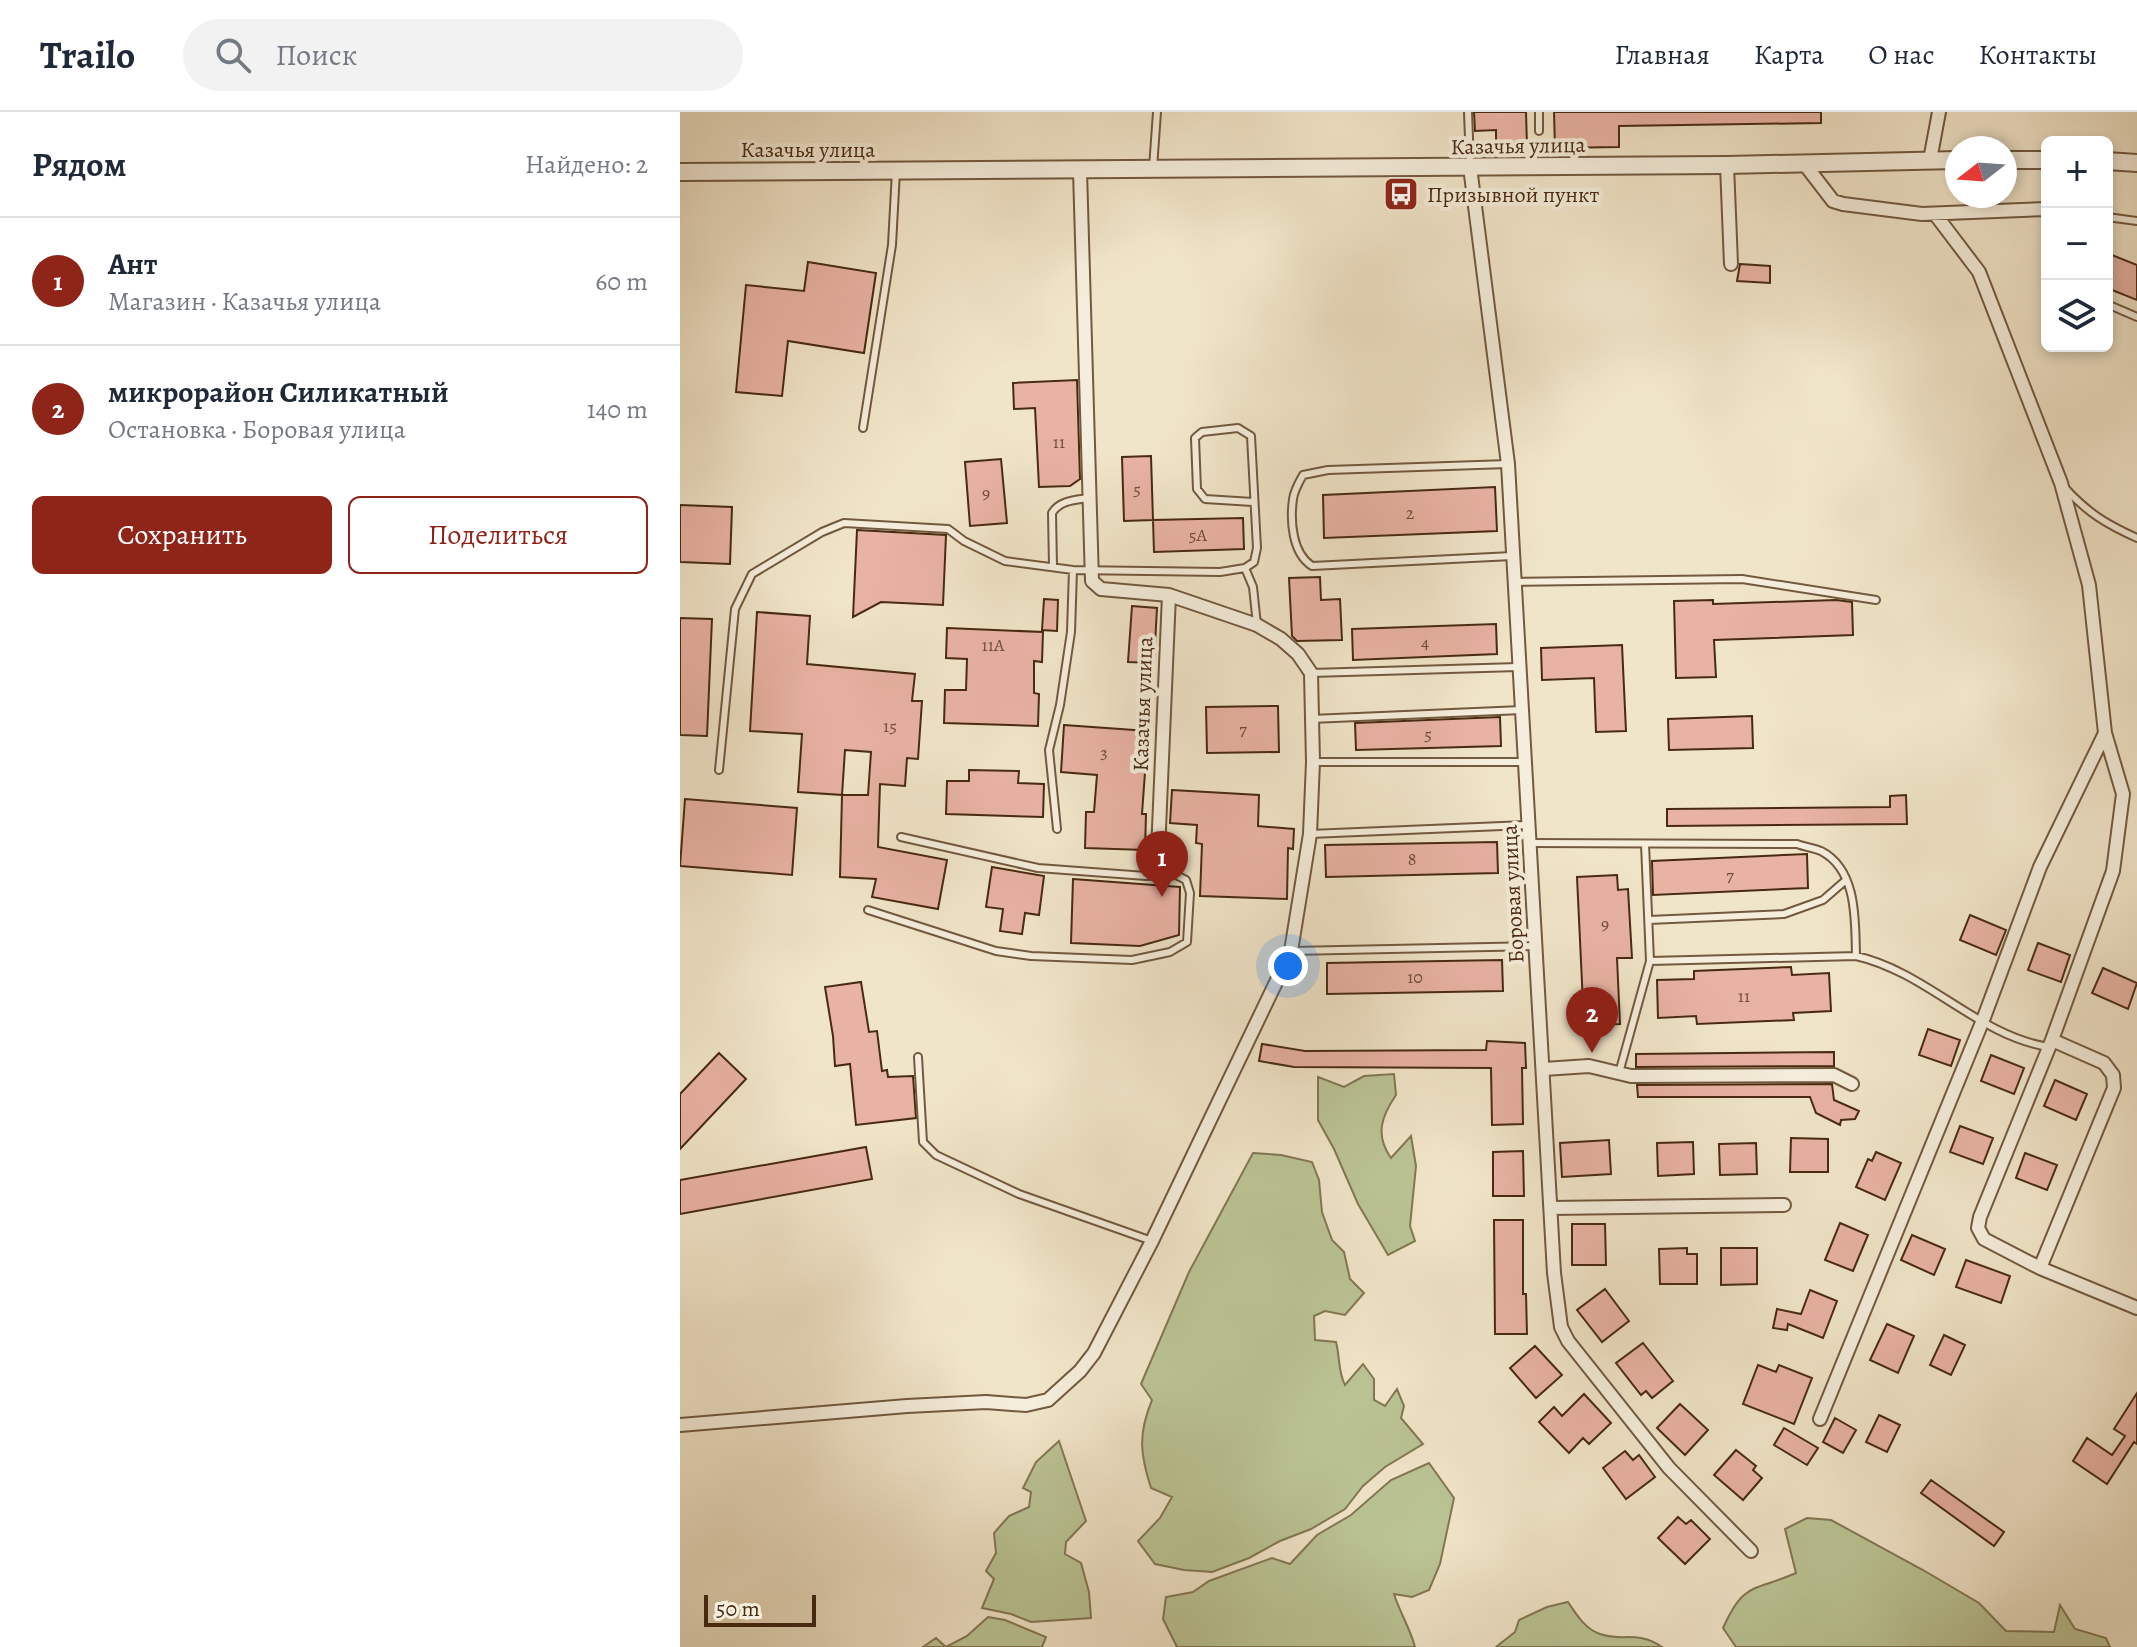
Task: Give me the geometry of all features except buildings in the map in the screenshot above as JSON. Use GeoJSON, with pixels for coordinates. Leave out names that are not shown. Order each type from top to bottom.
{"type":"FeatureCollection","features":[{"type":"Feature","properties":{"kind":"street"},"geometry":{"type":"LineString","coordinates":[[1930,160],[1939,112]]}},
{"type":"Feature","properties":{"kind":"street","name":"Казачья улица"},"geometry":{"type":"LineString","coordinates":[[680,172],[1727,165],[1945,160]]}},
{"type":"Feature","properties":{"kind":"street"},"geometry":{"type":"LineString","coordinates":[[2017,160],[2041,160]]}},
{"type":"Feature","properties":{"kind":"street"},"geometry":{"type":"LineString","coordinates":[[2113,161],[2137,163]]}},
{"type":"Feature","properties":{"kind":"street"},"geometry":{"type":"LineString","coordinates":[[1803,162],[1833,201],[1935,214],[2041,209]]}},
{"type":"Feature","properties":{"kind":"street"},"geometry":{"type":"LineString","coordinates":[[1727,165],[1731,264]]}},
{"type":"Feature","properties":{"kind":"street","name":"Боровая улица"},"geometry":{"type":"LineString","coordinates":[[1470,167],[1508,464],[1554,1273],[1561,1327],[1568,1341],[1669,1468],[1751,1551]]}},
{"type":"Feature","properties":{"kind":"street"},"geometry":{"type":"LineString","coordinates":[[680,1425],[907,1406],[986,1402],[1026,1405],[1048,1400],[1080,1371],[1094,1353],[1152,1241],[1291,951],[1310,834],[1313,762],[1311,673],[1298,654],[1281,639],[1257,625],[1169,595],[1101,589],[1092,581],[1080,171]]}},
{"type":"Feature","properties":{"kind":"street"},"geometry":{"type":"LineString","coordinates":[[1935,214],[1979,272],[2061,483],[2089,585],[2105,733],[2123,794],[2113,871],[1978,1228],[1984,1239],[2040,1268],[2137,1308]]}},
{"type":"Feature","properties":{"kind":"street","name":"Казачья улица"},"geometry":{"type":"LineString","coordinates":[[1157,875],[1169,595]]}},
{"type":"Feature","properties":{"kind":"street"},"geometry":{"type":"LineString","coordinates":[[1820,1419],[1983,1020],[2040,867],[2105,733]]}},
{"type":"Feature","properties":{"kind":"street"},"geometry":{"type":"LineString","coordinates":[[2040,1268],[2114,1088],[2113,1075],[2104,1063],[2050,1044]]}},
{"type":"Feature","properties":{"kind":"street"},"geometry":{"type":"LineString","coordinates":[[1544,1069],[1589,1066],[1631,1076],[1834,1075],[1852,1084]]}},
{"type":"Feature","properties":{"kind":"street"},"geometry":{"type":"LineString","coordinates":[[1551,1208],[1784,1205]]}},
{"type":"Feature","properties":{"kind":"lane"},"geometry":{"type":"LineString","coordinates":[[1153,168],[1157,112]]}},
{"type":"Feature","properties":{"kind":"lane"},"geometry":{"type":"LineString","coordinates":[[1468,112],[1470,167]]}},
{"type":"Feature","properties":{"kind":"lane"},"geometry":{"type":"LineString","coordinates":[[1539,112],[1539,131]]}},
{"type":"Feature","properties":{"kind":"lane"},"geometry":{"type":"LineString","coordinates":[[863,428],[892,245],[896,171]]}},
{"type":"Feature","properties":{"kind":"lane"},"geometry":{"type":"LineString","coordinates":[[2113,218],[2137,221]]}},
{"type":"Feature","properties":{"kind":"lane"},"geometry":{"type":"LineString","coordinates":[[2113,307],[2137,317]]}},
{"type":"Feature","properties":{"kind":"lane"},"geometry":{"type":"LineString","coordinates":[[719,770],[735,609],[752,574],[822,532],[844,523],[948,529],[964,541],[1005,561],[1073,570],[1220,572],[1245,568],[1254,562],[1257,548],[1251,436],[1238,428],[1202,432],[1195,438],[1197,489],[1205,499],[1253,502]]}},
{"type":"Feature","properties":{"kind":"lane"},"geometry":{"type":"LineString","coordinates":[[1508,464],[1328,470],[1303,475],[1293,497],[1294,528],[1295,543],[1304,561],[1312,566],[1512,556]]}},
{"type":"Feature","properties":{"kind":"lane"},"geometry":{"type":"LineString","coordinates":[[2061,483],[2083,508],[2137,538]]}},
{"type":"Feature","properties":{"kind":"lane"},"geometry":{"type":"LineString","coordinates":[[1053,567],[1052,513],[1056,506],[1064,502],[1091,497]]}},
{"type":"Feature","properties":{"kind":"lane"},"geometry":{"type":"LineString","coordinates":[[1245,568],[1253,587],[1257,625]]}},
{"type":"Feature","properties":{"kind":"lane"},"geometry":{"type":"LineString","coordinates":[[1057,829],[1049,750],[1060,705],[1071,632],[1073,570]]}},
{"type":"Feature","properties":{"kind":"lane"},"geometry":{"type":"LineString","coordinates":[[1514,582],[1742,579],[1876,600]]}},
{"type":"Feature","properties":{"kind":"lane"},"geometry":{"type":"LineString","coordinates":[[1311,673],[1518,667]]}},
{"type":"Feature","properties":{"kind":"lane"},"geometry":{"type":"LineString","coordinates":[[1311,719],[1522,710]]}},
{"type":"Feature","properties":{"kind":"lane"},"geometry":{"type":"LineString","coordinates":[[1313,762],[1525,762]]}},
{"type":"Feature","properties":{"kind":"lane"},"geometry":{"type":"LineString","coordinates":[[1310,834],[1528,825]]}},
{"type":"Feature","properties":{"kind":"lane"},"geometry":{"type":"LineString","coordinates":[[868,910],[996,951],[1031,956],[1132,960],[1170,952],[1187,942],[1190,893],[1186,880],[1174,874],[1038,868],[901,837]]}},
{"type":"Feature","properties":{"kind":"lane"},"geometry":{"type":"LineString","coordinates":[[1529,843],[1797,844],[1820,851],[1831,858],[1846,880],[1855,913],[1856,956]]}},
{"type":"Feature","properties":{"kind":"lane"},"geometry":{"type":"LineString","coordinates":[[1619,1073],[1650,961],[1645,844]]}},
{"type":"Feature","properties":{"kind":"lane"},"geometry":{"type":"LineString","coordinates":[[1649,920],[1784,914],[1823,900],[1846,880]]}},
{"type":"Feature","properties":{"kind":"lane"},"geometry":{"type":"LineString","coordinates":[[1291,951],[1535,946]]}},
{"type":"Feature","properties":{"kind":"lane"},"geometry":{"type":"LineString","coordinates":[[1650,961],[1856,956],[1900,970],[2016,1039],[2050,1044]]}},
{"type":"Feature","properties":{"kind":"lane"},"geometry":{"type":"LineString","coordinates":[[918,1057],[923,1142],[936,1155],[1019,1194],[1152,1241]]}},
{"type":"Feature","properties":{"kind":"green space"},"geometry":{"type":"Polygon","coordinates":[[[1394,1074],[1396,1095],[1382,1126],[1383,1142],[1391,1158],[1411,1136],[1416,1166],[1410,1226],[1415,1241],[1388,1255],[1358,1204],[1318,1120],[1318,1077],[1344,1087],[1364,1076],[1394,1074]]]}},
{"type":"Feature","properties":{"kind":"green space"},"geometry":{"type":"Polygon","coordinates":[[[1253,1153],[1312,1162],[1319,1180],[1322,1212],[1332,1240],[1344,1252],[1350,1279],[1364,1293],[1345,1315],[1325,1311],[1314,1316],[1315,1340],[1336,1342],[1345,1385],[1363,1364],[1374,1379],[1374,1400],[1385,1406],[1397,1389],[1404,1406],[1401,1418],[1423,1444],[1385,1467],[1363,1486],[1345,1509],[1311,1529],[1212,1572],[1184,1570],[1155,1564],[1138,1541],[1160,1518],[1172,1497],[1151,1488],[1147,1476],[1143,1434],[1152,1400],[1141,1384],[1189,1272],[1253,1153]]]}},
{"type":"Feature","properties":{"kind":"green space"},"geometry":{"type":"Polygon","coordinates":[[[1059,1441],[1086,1521],[1066,1542],[1065,1554],[1081,1563],[1089,1592],[1091,1618],[1031,1622],[982,1608],[994,1579],[986,1571],[996,1553],[994,1533],[1009,1516],[1029,1507],[1031,1492],[1023,1488],[1036,1462],[1059,1441]]]}},
{"type":"Feature","properties":{"kind":"green space"},"geometry":{"type":"Polygon","coordinates":[[[1429,1463],[1454,1498],[1440,1564],[1429,1590],[1412,1597],[1394,1594],[1415,1647],[1177,1647],[1163,1619],[1166,1597],[1193,1592],[1209,1581],[1272,1558],[1290,1564],[1317,1535],[1351,1515],[1391,1480],[1429,1463]]]}},
{"type":"Feature","properties":{"kind":"green space"},"geometry":{"type":"Polygon","coordinates":[[[1807,1518],[1831,1520],[1923,1570],[1979,1603],[2006,1631],[2054,1632],[2060,1605],[2075,1629],[2106,1638],[2110,1647],[1736,1647],[1723,1628],[1730,1613],[1751,1590],[1796,1573],[1785,1529],[1807,1518]]]}},
{"type":"Feature","properties":{"kind":"green space"},"geometry":{"type":"Polygon","coordinates":[[[1568,1602],[1581,1621],[1595,1632],[1645,1639],[1662,1647],[1496,1647],[1515,1632],[1519,1620],[1547,1607],[1568,1602]]]}},
{"type":"Feature","properties":{"kind":"green space"},"geometry":{"type":"Polygon","coordinates":[[[988,1617],[1005,1620],[1046,1637],[1042,1647],[946,1647],[967,1636],[988,1617]]]}},
{"type":"Feature","properties":{"kind":"green space"},"geometry":{"type":"Polygon","coordinates":[[[936,1638],[946,1647],[923,1647],[936,1638]]]}},
{"type":"Feature","properties":{"kind":"place","name":"Призывной пункт"},"geometry":{"type":"Point","coordinates":[1401,194]}},
{"type":"Feature","properties":{"kind":"place","name":"Ант"},"geometry":{"type":"Point","coordinates":[1162,897]}},
{"type":"Feature","properties":{"kind":"place","name":"микрорайон Силикатный"},"geometry":{"type":"Point","coordinates":[1592,1053]}}]}
